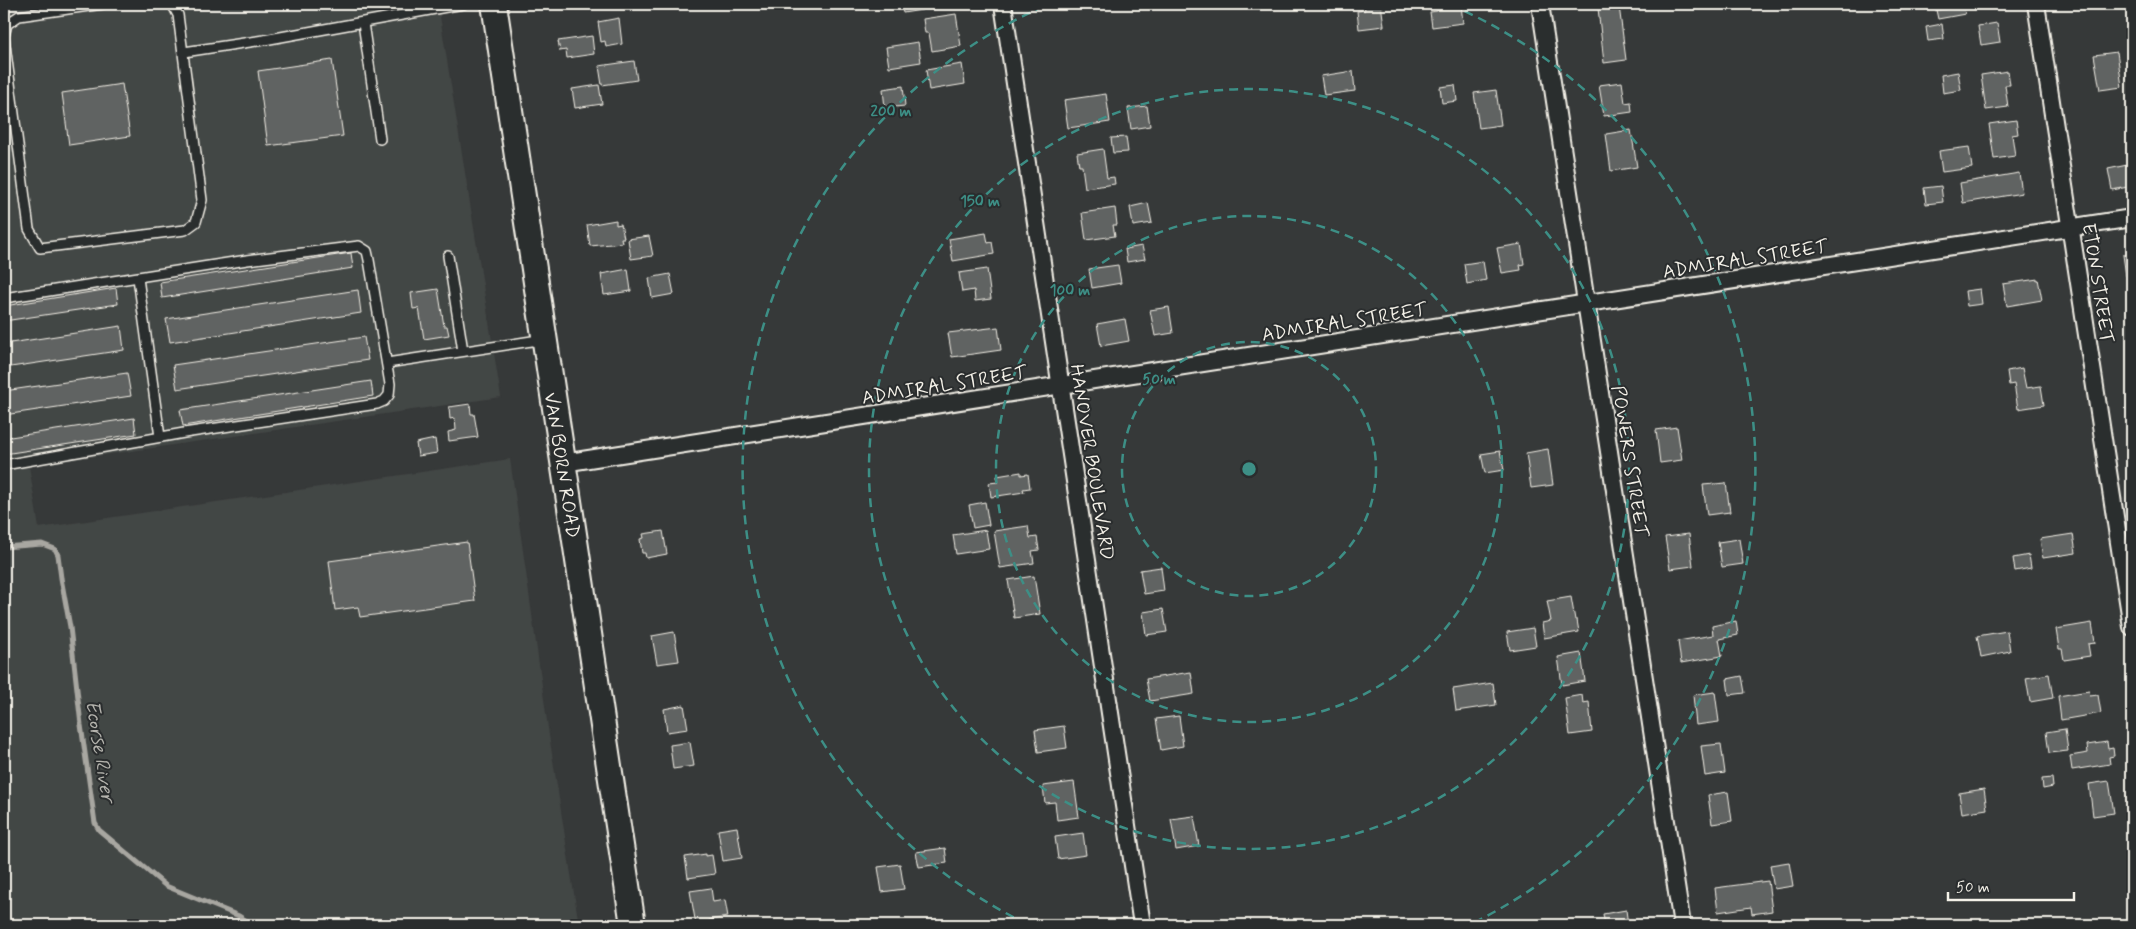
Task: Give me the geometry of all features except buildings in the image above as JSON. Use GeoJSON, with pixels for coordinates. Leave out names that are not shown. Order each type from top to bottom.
{"type":"FeatureCollection","features":[{"type":"Feature","properties":{"kind":"main road","name":"VAN BORN ROAD"},"geometry":{"type":"LineString","coordinates":[[494,4],[633,925]]}},
{"type":"Feature","properties":{"kind":"street","name":"HANOVER BOULEVARD"},"geometry":{"type":"LineString","coordinates":[[1004,4],[1142,925]]}},
{"type":"Feature","properties":{"kind":"street","name":"POWERS STREET"},"geometry":{"type":"LineString","coordinates":[[1540,4],[1682,925]]}},
{"type":"Feature","properties":{"kind":"street","name":"ETON STREET"},"geometry":{"type":"LineString","coordinates":[[2036,4],[2071,227],[2127,552],[2132,627]]}},
{"type":"Feature","properties":{"kind":"street","name":"ADMIRAL STREET"},"geometry":{"type":"LineString","coordinates":[[563,463],[2132,218]]}},
{"type":"Feature","properties":{"kind":"lane"},"geometry":{"type":"LineString","coordinates":[[103,4],[19,16],[7,24],[4,37],[29,229],[40,248],[185,230],[196,222],[202,200],[184,52],[178,16],[172,4]]}},
{"type":"Feature","properties":{"kind":"lane"},"geometry":{"type":"LineString","coordinates":[[184,52],[363,23],[463,4]]}},
{"type":"Feature","properties":{"kind":"lane"},"geometry":{"type":"LineString","coordinates":[[363,23],[380,139]]}},
{"type":"Feature","properties":{"kind":"lane"},"geometry":{"type":"LineString","coordinates":[[4,298],[247,260],[359,246],[367,251],[390,384],[389,395],[384,401],[160,436],[4,465]]}},
{"type":"Feature","properties":{"kind":"lane"},"geometry":{"type":"LineString","coordinates":[[448,256],[463,351]]}},
{"type":"Feature","properties":{"kind":"lane"},"geometry":{"type":"LineString","coordinates":[[138,278],[160,436]]}},
{"type":"Feature","properties":{"kind":"lane"},"geometry":{"type":"LineString","coordinates":[[387,363],[545,339]]}},
{"type":"Feature","properties":{"kind":"shaded area"},"geometry":{"type":"Polygon","coordinates":[[[4,4],[438,4],[501,397],[29,466],[39,528],[510,459],[549,735],[579,925],[4,925],[4,4]]]}},
{"type":"Feature","properties":{"kind":"waterway","name":"Ecorse River"},"geometry":{"type":"LineString","coordinates":[[4,547],[42,544],[55,549],[58,555],[70,627],[95,823],[99,830],[166,886],[239,916],[253,925]]}}]}
